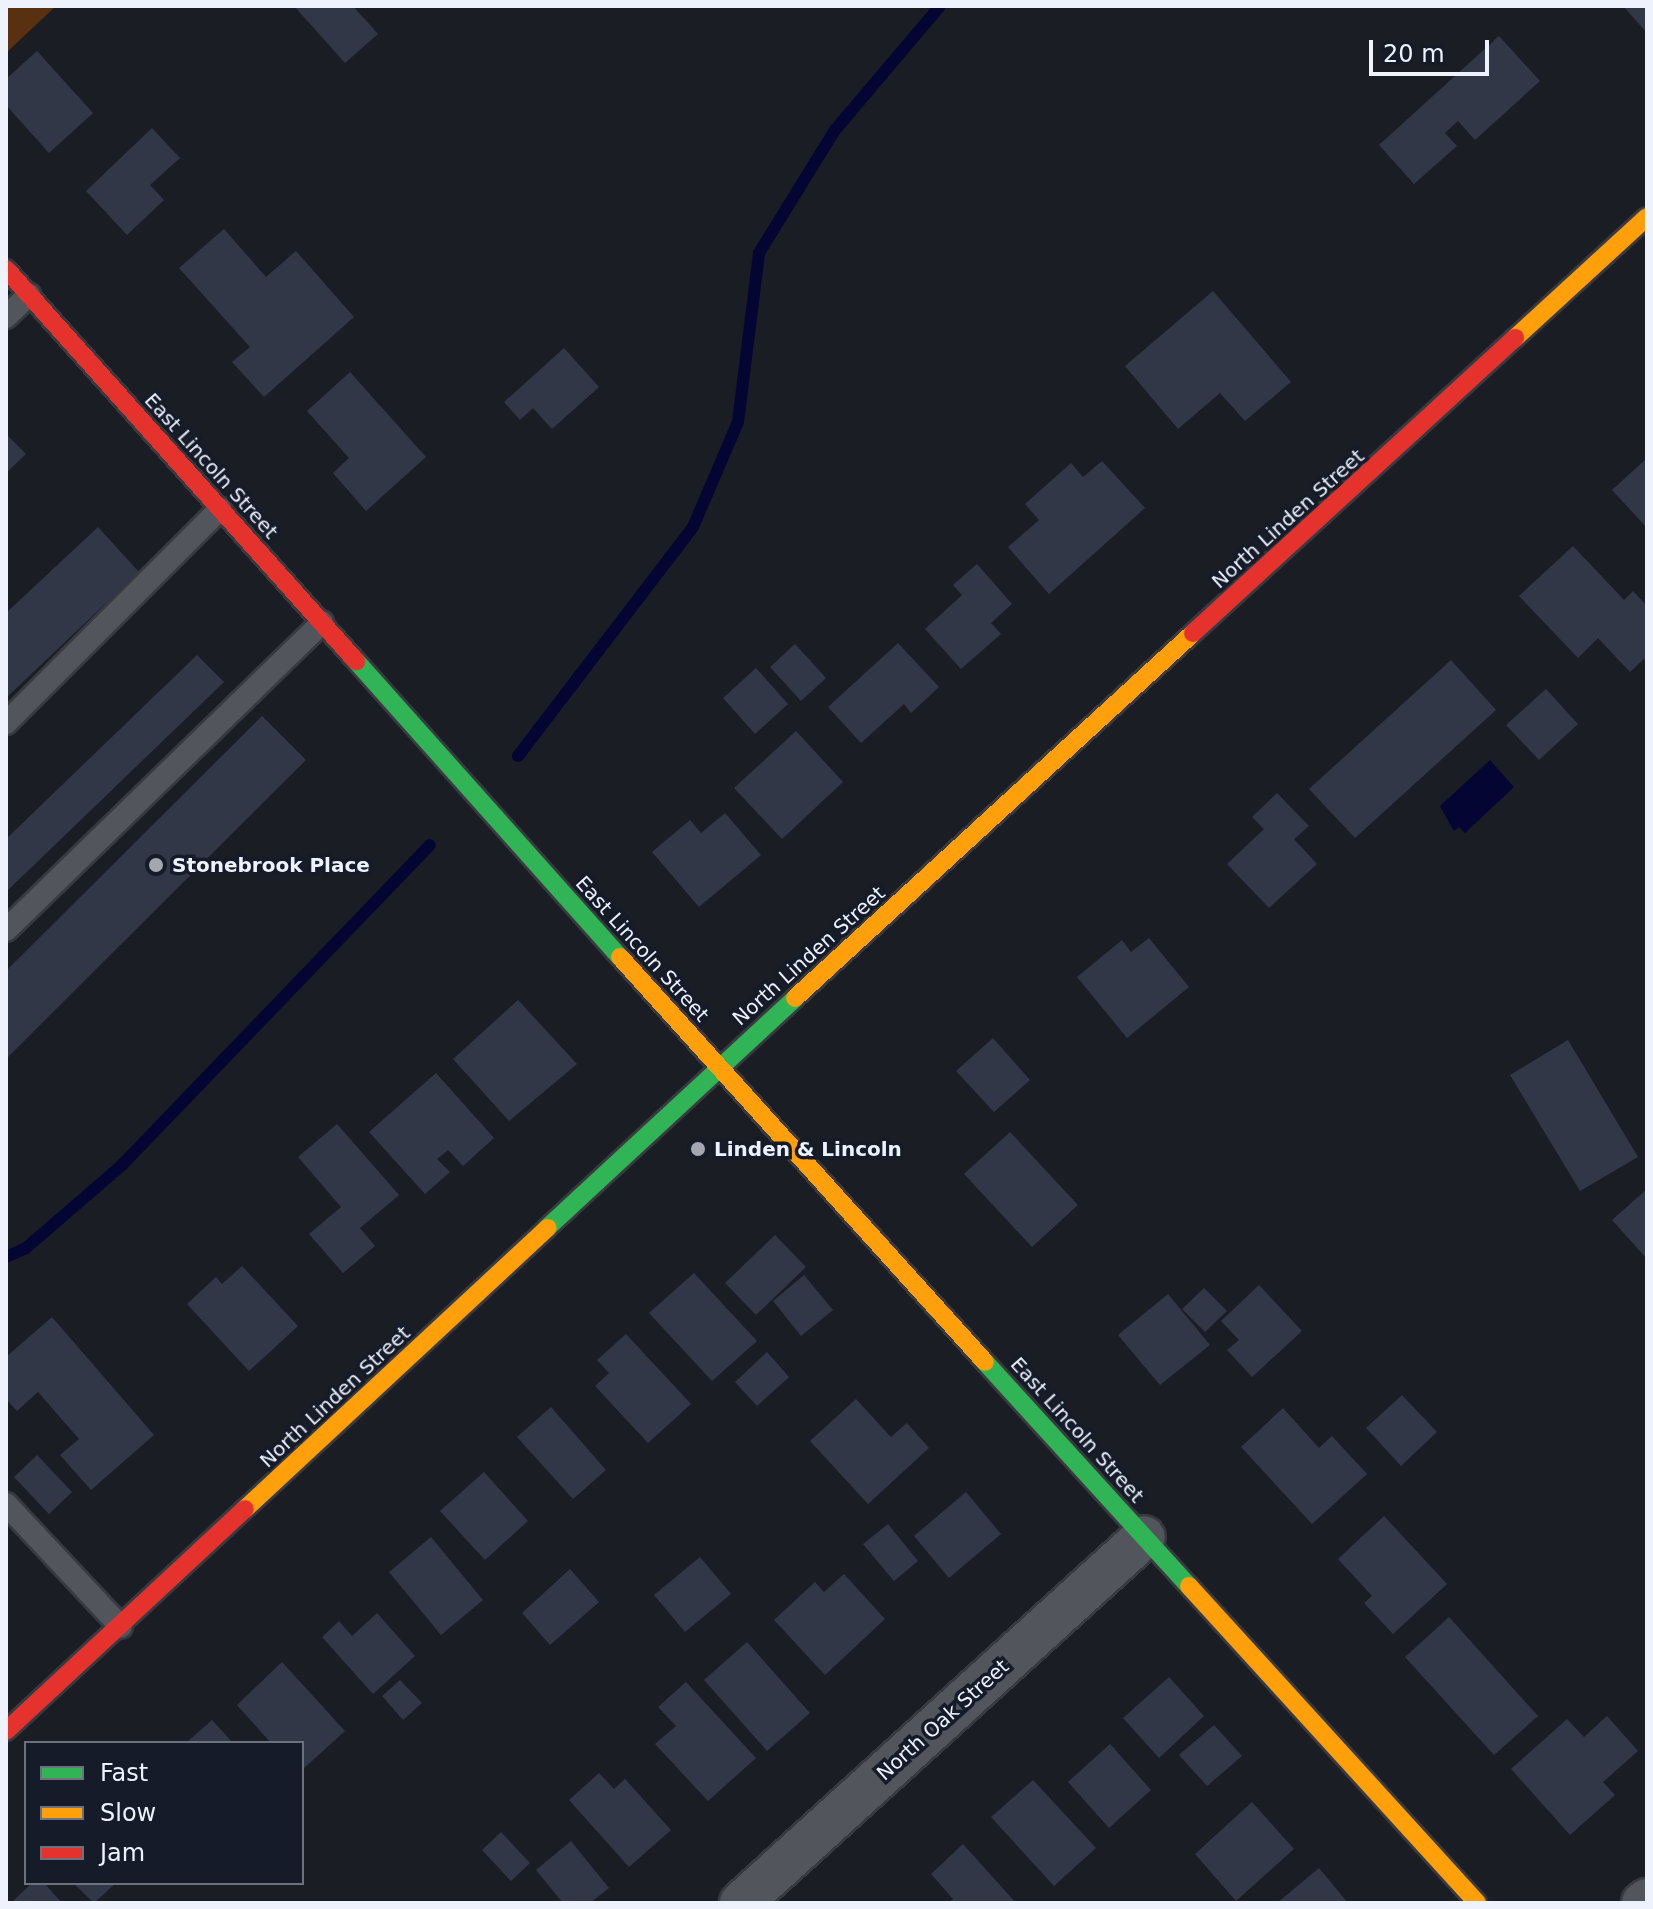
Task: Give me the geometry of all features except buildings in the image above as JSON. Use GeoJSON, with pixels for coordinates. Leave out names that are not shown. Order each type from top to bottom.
{"type":"FeatureCollection","features":[{"type":"Feature","properties":{"kind":"main road","name":"North Linden Street"},"geometry":{"type":"LineString","coordinates":[[6,1731],[719,1068],[1647,217]]}},
{"type":"Feature","properties":{"kind":"main road","name":"East Lincoln Street"},"geometry":{"type":"LineString","coordinates":[[6,269],[719,1068],[1477,1903]]}},
{"type":"Feature","properties":{"kind":"street","name":"North Oak Street"},"geometry":{"type":"LineString","coordinates":[[741,1903],[1144,1537]]}},
{"type":"Feature","properties":{"kind":"lane"},"geometry":{"type":"LineString","coordinates":[[6,317],[29,295]]}},
{"type":"Feature","properties":{"kind":"lane"},"geometry":{"type":"LineString","coordinates":[[6,723],[220,509]]}},
{"type":"Feature","properties":{"kind":"lane"},"geometry":{"type":"LineString","coordinates":[[6,930],[322,623]]}},
{"type":"Feature","properties":{"kind":"lane"},"geometry":{"type":"LineString","coordinates":[[6,1504],[121,1627]]}},
{"type":"Feature","properties":{"kind":"shaded area"},"geometry":{"type":"Polygon","coordinates":[[[6,6],[56,6],[6,53],[6,6]]]}},
{"type":"Feature","properties":{"kind":"shaded area"},"geometry":{"type":"Polygon","coordinates":[[[1490,760],[1514,787],[1465,833],[1459,827],[1454,831],[1440,806],[1490,760]]]}},
{"type":"Feature","properties":{"kind":"waterway"},"geometry":{"type":"LineString","coordinates":[[518,756],[693,527],[738,422],[759,253],[835,130],[940,6]]}},
{"type":"Feature","properties":{"kind":"waterway"},"geometry":{"type":"LineString","coordinates":[[6,1257],[26,1248],[122,1165],[430,845]]}},
{"type":"Feature","properties":{"kind":"traffic: fast"},"geometry":{"type":"LineString","coordinates":[[356,661],[620,957]]}},
{"type":"Feature","properties":{"kind":"traffic: fast"},"geometry":{"type":"LineString","coordinates":[[547,1228],[795,998]]}},
{"type":"Feature","properties":{"kind":"traffic: fast"},"geometry":{"type":"LineString","coordinates":[[985,1362],[1189,1586]]}},
{"type":"Feature","properties":{"kind":"traffic: slow"},"geometry":{"type":"LineString","coordinates":[[1515,338],[1647,217]]}},
{"type":"Feature","properties":{"kind":"traffic: slow"},"geometry":{"type":"LineString","coordinates":[[795,998],[1193,633]]}},
{"type":"Feature","properties":{"kind":"traffic: slow"},"geometry":{"type":"LineString","coordinates":[[620,957],[985,1362]]}},
{"type":"Feature","properties":{"kind":"traffic: slow"},"geometry":{"type":"LineString","coordinates":[[245,1509],[547,1228]]}},
{"type":"Feature","properties":{"kind":"traffic: slow"},"geometry":{"type":"LineString","coordinates":[[1189,1586],[1477,1903]]}},
{"type":"Feature","properties":{"kind":"traffic: jam"},"geometry":{"type":"LineString","coordinates":[[6,269],[356,661]]}},
{"type":"Feature","properties":{"kind":"traffic: jam"},"geometry":{"type":"LineString","coordinates":[[1193,633],[1515,338]]}},
{"type":"Feature","properties":{"kind":"traffic: jam"},"geometry":{"type":"LineString","coordinates":[[6,1731],[245,1509]]}},
{"type":"Feature","properties":{"kind":"place","name":"Stonebrook Place"},"geometry":{"type":"Point","coordinates":[156,865]}},
{"type":"Feature","properties":{"kind":"place","name":"Linden & Lincoln"},"geometry":{"type":"Point","coordinates":[698,1149]}}]}
